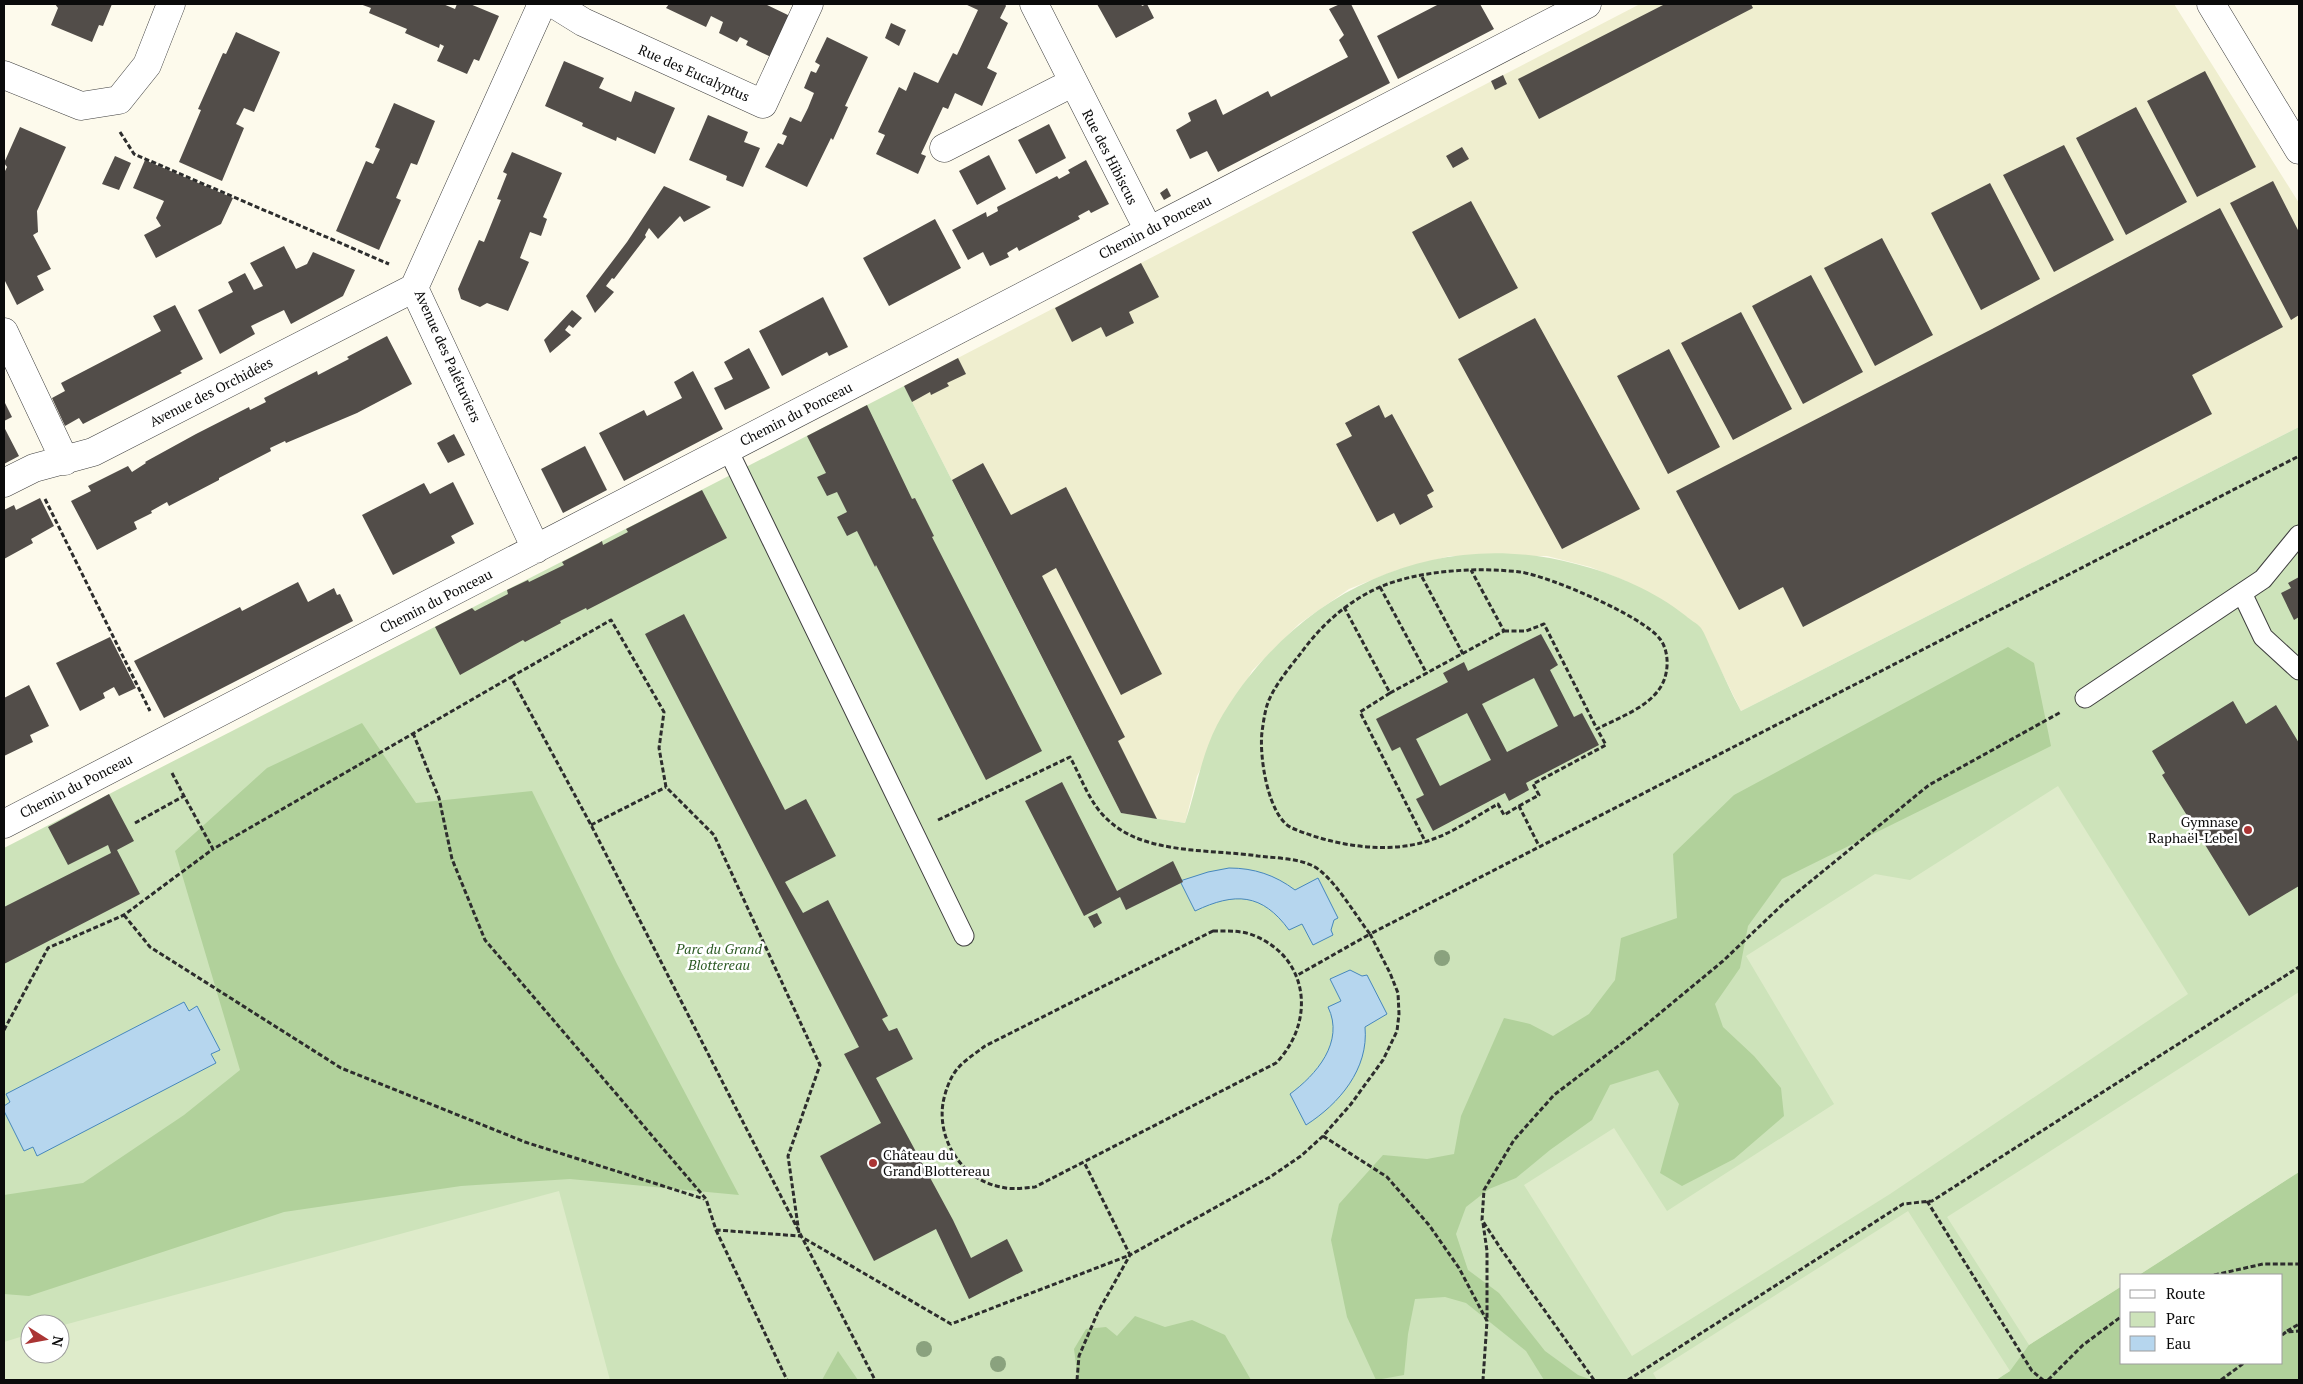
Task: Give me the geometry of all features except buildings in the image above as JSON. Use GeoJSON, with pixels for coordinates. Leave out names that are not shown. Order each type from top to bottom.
{"type":"FeatureCollection","features":[{"type":"Feature","properties":{"kind":"street"},"geometry":{"type":"LineString","coordinates":[[6,82],[81,106],[119,100],[147,66],[171,4]]}},
{"type":"Feature","properties":{"kind":"street","name":"Avenue des Palétuviers"},"geometry":{"type":"LineString","coordinates":[[536,549],[414,288],[542,4]]}},
{"type":"Feature","properties":{"kind":"street","name":"Rue des Eucalyptus"},"geometry":{"type":"LineString","coordinates":[[554,4],[583,22],[763,104],[809,4]]}},
{"type":"Feature","properties":{"kind":"street","name":"Rue des Hibiscus"},"geometry":{"type":"LineString","coordinates":[[1034,4],[1148,231]]}},
{"type":"Feature","properties":{"kind":"street","name":"Chemin du Ponceau"},"geometry":{"type":"LineString","coordinates":[[4,824],[1587,4]]}},
{"type":"Feature","properties":{"kind":"street"},"geometry":{"type":"LineString","coordinates":[[2211,4],[2299,150]]}},
{"type":"Feature","properties":{"kind":"street"},"geometry":{"type":"LineString","coordinates":[[944,148],[1072,82]]}},
{"type":"Feature","properties":{"kind":"street","name":"Avenue des Orchidées"},"geometry":{"type":"LineString","coordinates":[[4,483],[34,468],[93,452],[414,288]]}},
{"type":"Feature","properties":{"kind":"street"},"geometry":{"type":"LineString","coordinates":[[4,332],[65,461]]}},
{"type":"Feature","properties":{"kind":"lane"},"geometry":{"type":"LineString","coordinates":[[728,450],[964,936]]}},
{"type":"Feature","properties":{"kind":"lane"},"geometry":{"type":"LineString","coordinates":[[2085,698],[2263,579],[2299,535]]}},
{"type":"Feature","properties":{"kind":"lane"},"geometry":{"type":"LineString","coordinates":[[2242,593],[2263,637],[2299,670]]}},
{"type":"Feature","properties":{"kind":"path"},"geometry":{"type":"LineString","coordinates":[[100,103],[134,154],[397,267],[414,288]]}},
{"type":"Feature","properties":{"kind":"path"},"geometry":{"type":"LineString","coordinates":[[1296,976],[1370,934],[1539,846],[2299,456]]}},
{"type":"Feature","properties":{"kind":"path"},"geometry":{"type":"LineString","coordinates":[[34,468],[44,498],[164,741]]}},
{"type":"Feature","properties":{"kind":"path"},"geometry":{"type":"LineString","coordinates":[[1471,570],[1504,631]]}},
{"type":"Feature","properties":{"kind":"path"},"geometry":{"type":"LineString","coordinates":[[1426,841],[1360,712],[1390,693],[1504,631],[1526,631],[1544,624],[1606,745],[1533,784],[1539,795],[1504,815],[1498,804],[1426,841],[1393,847],[1338,842],[1308,834],[1286,825],[1276,810],[1265,779],[1261,740],[1266,707],[1283,677],[1310,641],[1344,607],[1380,587],[1422,576],[1471,570],[1521,572],[1553,580],[1643,623],[1660,638],[1666,651],[1667,669],[1661,687],[1646,703],[1598,729]]}},
{"type":"Feature","properties":{"kind":"path"},"geometry":{"type":"LineString","coordinates":[[1422,576],[1463,654]]}},
{"type":"Feature","properties":{"kind":"path"},"geometry":{"type":"LineString","coordinates":[[1380,587],[1427,674]]}},
{"type":"Feature","properties":{"kind":"path"},"geometry":{"type":"LineString","coordinates":[[1344,607],[1390,693]]}},
{"type":"Feature","properties":{"kind":"path"},"geometry":{"type":"LineString","coordinates":[[4,1030],[48,948],[124,915],[214,849],[611,620],[664,712],[658,748],[666,787],[714,835],[820,1065],[788,1156],[800,1236]]}},
{"type":"Feature","properties":{"kind":"path"},"geometry":{"type":"LineString","coordinates":[[511,677],[591,825],[875,1380]]}},
{"type":"Feature","properties":{"kind":"path"},"geometry":{"type":"LineString","coordinates":[[1483,1380],[1487,1321],[1487,1251],[1482,1220],[1484,1190],[1514,1140],[1554,1095],[1642,1028],[1723,961],[1784,903],[1929,785],[2085,698]]}},
{"type":"Feature","properties":{"kind":"path"},"geometry":{"type":"LineString","coordinates":[[413,733],[439,798],[452,859],[485,940],[706,1199],[716,1230],[787,1380]]}},
{"type":"Feature","properties":{"kind":"path"},"geometry":{"type":"LineString","coordinates":[[716,1230],[800,1236],[951,1324],[1130,1256],[1270,1177],[1301,1156],[1323,1136],[1384,1060],[1396,1031],[1399,1014],[1398,993],[1370,934],[1325,875],[1312,865],[1224,851],[1190,850],[1156,844],[1122,832],[1105,818],[1070,757],[912,832]]}},
{"type":"Feature","properties":{"kind":"path"},"geometry":{"type":"LineString","coordinates":[[591,825],[666,787]]}},
{"type":"Feature","properties":{"kind":"path"},"geometry":{"type":"LineString","coordinates":[[135,822],[184,796],[214,849]]}},
{"type":"Feature","properties":{"kind":"path"},"geometry":{"type":"LineString","coordinates":[[1519,806],[1539,846]]}},
{"type":"Feature","properties":{"kind":"path"},"geometry":{"type":"LineString","coordinates":[[124,915],[150,947],[341,1068],[525,1142],[706,1199]]}},
{"type":"Feature","properties":{"kind":"path"},"geometry":{"type":"LineString","coordinates":[[1213,931],[1242,932],[1270,943],[1283,955],[1296,976],[1302,998],[1302,1017],[1296,1036],[1287,1052],[1276,1063],[1084,1162],[1035,1187],[1018,1189],[999,1187],[977,1178],[966,1170],[952,1153],[945,1138],[942,1113],[945,1092],[957,1069],[985,1046],[1213,931]]}},
{"type":"Feature","properties":{"kind":"path"},"geometry":{"type":"LineString","coordinates":[[1628,1380],[1903,1204],[1932,1201],[2299,966]]}},
{"type":"Feature","properties":{"kind":"path"},"geometry":{"type":"LineString","coordinates":[[1323,1136],[1387,1177],[1429,1225],[1459,1268],[1487,1321]]}},
{"type":"Feature","properties":{"kind":"path"},"geometry":{"type":"LineString","coordinates":[[1084,1162],[1130,1256]]}},
{"type":"Feature","properties":{"kind":"path"},"geometry":{"type":"LineString","coordinates":[[1927,1201],[2032,1372],[2043,1380]]}},
{"type":"Feature","properties":{"kind":"path"},"geometry":{"type":"LineString","coordinates":[[1482,1220],[1594,1380]]}},
{"type":"Feature","properties":{"kind":"path"},"geometry":{"type":"LineString","coordinates":[[1077,1380],[1080,1356],[1098,1312],[1130,1256]]}},
{"type":"Feature","properties":{"kind":"path"},"geometry":{"type":"LineString","coordinates":[[2218,1274],[2263,1264],[2299,1264]]}},
{"type":"Feature","properties":{"kind":"path"},"geometry":{"type":"LineString","coordinates":[[2048,1380],[2083,1345],[2120,1317]]}},
{"type":"Feature","properties":{"kind":"path"},"geometry":{"type":"LineString","coordinates":[[2283,1334],[2299,1324]]}},
{"type":"Feature","properties":{"kind":"path"},"geometry":{"type":"LineString","coordinates":[[2286,1332],[2299,1331]]}},
{"type":"Feature","properties":{"kind":"path"},"geometry":{"type":"LineString","coordinates":[[2221,1380],[2243,1364]]}},
{"type":"Feature","properties":{"kind":"green space"},"geometry":{"type":"Polygon","coordinates":[[[1640,4],[2174,4],[2299,203],[2299,427],[1741,711],[1700,628],[1626,581],[1590,567],[1547,556],[1450,556],[1397,570],[1349,589],[1299,624],[1252,671],[1197,776],[1185,823],[1121,813],[904,386],[1640,4]]]}},
{"type":"Feature","properties":{"kind":"green space","name":"Parc du Grand Blottereau"},"geometry":{"type":"Polygon","coordinates":[[[904,386],[1121,813],[1185,823],[1211,737],[1247,679],[1283,640],[1324,607],[1369,581],[1417,564],[1468,554],[1522,554],[1576,564],[1605,573],[1648,591],[1674,607],[1701,628],[1741,711],[2299,427],[2299,1380],[4,1380],[4,848],[904,386]]]}},
{"type":"Feature","properties":{"kind":"green space"},"geometry":{"type":"Polygon","coordinates":[[[2008,647],[2034,663],[2051,746],[1782,879],[1748,926],[1740,968],[1715,1004],[1723,1027],[1754,1056],[1781,1088],[1784,1116],[1734,1159],[1682,1186],[1660,1173],[1679,1104],[1658,1070],[1610,1085],[1592,1120],[1550,1150],[1516,1178],[1489,1189],[1466,1207],[1456,1234],[1468,1270],[1499,1293],[1545,1351],[1578,1375],[1592,1380],[1544,1380],[1526,1351],[1466,1303],[1445,1297],[1415,1299],[1408,1334],[1404,1375],[1376,1380],[1347,1317],[1331,1240],[1339,1204],[1383,1155],[1427,1159],[1454,1154],[1461,1116],[1504,1018],[1530,1024],[1553,1036],[1589,1014],[1615,980],[1621,938],[1677,918],[1673,854],[1734,795],[2008,647]]]}},
{"type":"Feature","properties":{"kind":"green space"},"geometry":{"type":"Polygon","coordinates":[[[362,723],[416,803],[532,791],[617,964],[739,1195],[570,1179],[461,1186],[284,1212],[29,1296],[4,1294],[4,1195],[83,1183],[184,1115],[240,1070],[175,851],[267,768],[362,723]]]}},
{"type":"Feature","properties":{"kind":"green space"},"geometry":{"type":"Polygon","coordinates":[[[2058,786],[2188,994],[1890,1194],[1632,1356],[1524,1185],[1614,1128],[1667,1211],[1834,1104],[1746,956],[1875,874],[1910,880],[2058,786]]]}},
{"type":"Feature","properties":{"kind":"green space"},"geometry":{"type":"Polygon","coordinates":[[[2299,992],[2299,1172],[2141,1274],[2120,1274],[2120,1287],[2029,1345],[1947,1217],[2299,992]]]}},
{"type":"Feature","properties":{"kind":"green space"},"geometry":{"type":"Polygon","coordinates":[[[2299,1172],[2299,1380],[1996,1380],[2010,1371],[2029,1345],[2120,1287],[2120,1364],[2283,1364],[2283,1274],[2141,1274],[2299,1172]]]}},
{"type":"Feature","properties":{"kind":"green space"},"geometry":{"type":"Polygon","coordinates":[[[559,1191],[610,1380],[4,1380],[4,1342],[20,1337],[20,1364],[70,1364],[70,1323],[559,1191]]]}},
{"type":"Feature","properties":{"kind":"green space"},"geometry":{"type":"Polygon","coordinates":[[[1908,1211],[2010,1371],[1996,1380],[1657,1380],[1653,1373],[1908,1211]]]}},
{"type":"Feature","properties":{"kind":"green space"},"geometry":{"type":"Polygon","coordinates":[[[1135,1316],[1165,1327],[1192,1320],[1225,1335],[1251,1380],[1078,1380],[1074,1349],[1086,1329],[1106,1327],[1117,1336],[1135,1316]]]}},
{"type":"Feature","properties":{"kind":"green space"},"geometry":{"type":"Polygon","coordinates":[[[838,1351],[858,1380],[822,1380],[838,1351]]]}},
{"type":"Feature","properties":{"kind":"water"},"geometry":{"type":"Polygon","coordinates":[[[1229,868],[1247,869],[1264,873],[1280,880],[1295,890],[1318,878],[1338,918],[1334,920],[1331,930],[1333,935],[1313,945],[1302,924],[1289,930],[1269,909],[1247,900],[1223,901],[1195,911],[1180,881],[1208,872],[1229,868]]]}},
{"type":"Feature","properties":{"kind":"water"},"geometry":{"type":"Polygon","coordinates":[[[1350,970],[1362,976],[1367,975],[1387,1014],[1365,1027],[1362,1057],[1357,1071],[1349,1084],[1330,1107],[1306,1125],[1290,1094],[1309,1077],[1325,1056],[1333,1033],[1328,1007],[1341,1001],[1330,979],[1350,970]]]}},
{"type":"Feature","properties":{"kind":"water"},"geometry":{"type":"Polygon","coordinates":[[[184,1002],[189,1011],[197,1006],[220,1050],[211,1054],[216,1063],[37,1156],[33,1147],[24,1151],[4,1111],[4,1106],[10,1102],[6,1094],[184,1002]]]}},
{"type":"Feature","properties":{"kind":"place","name":"Gymnase Raphaël-Lebel"},"geometry":{"type":"Point","coordinates":[2248,830]}},
{"type":"Feature","properties":{"kind":"place","name":"Château du Grand Blottereau"},"geometry":{"type":"Point","coordinates":[873,1163]}}]}
